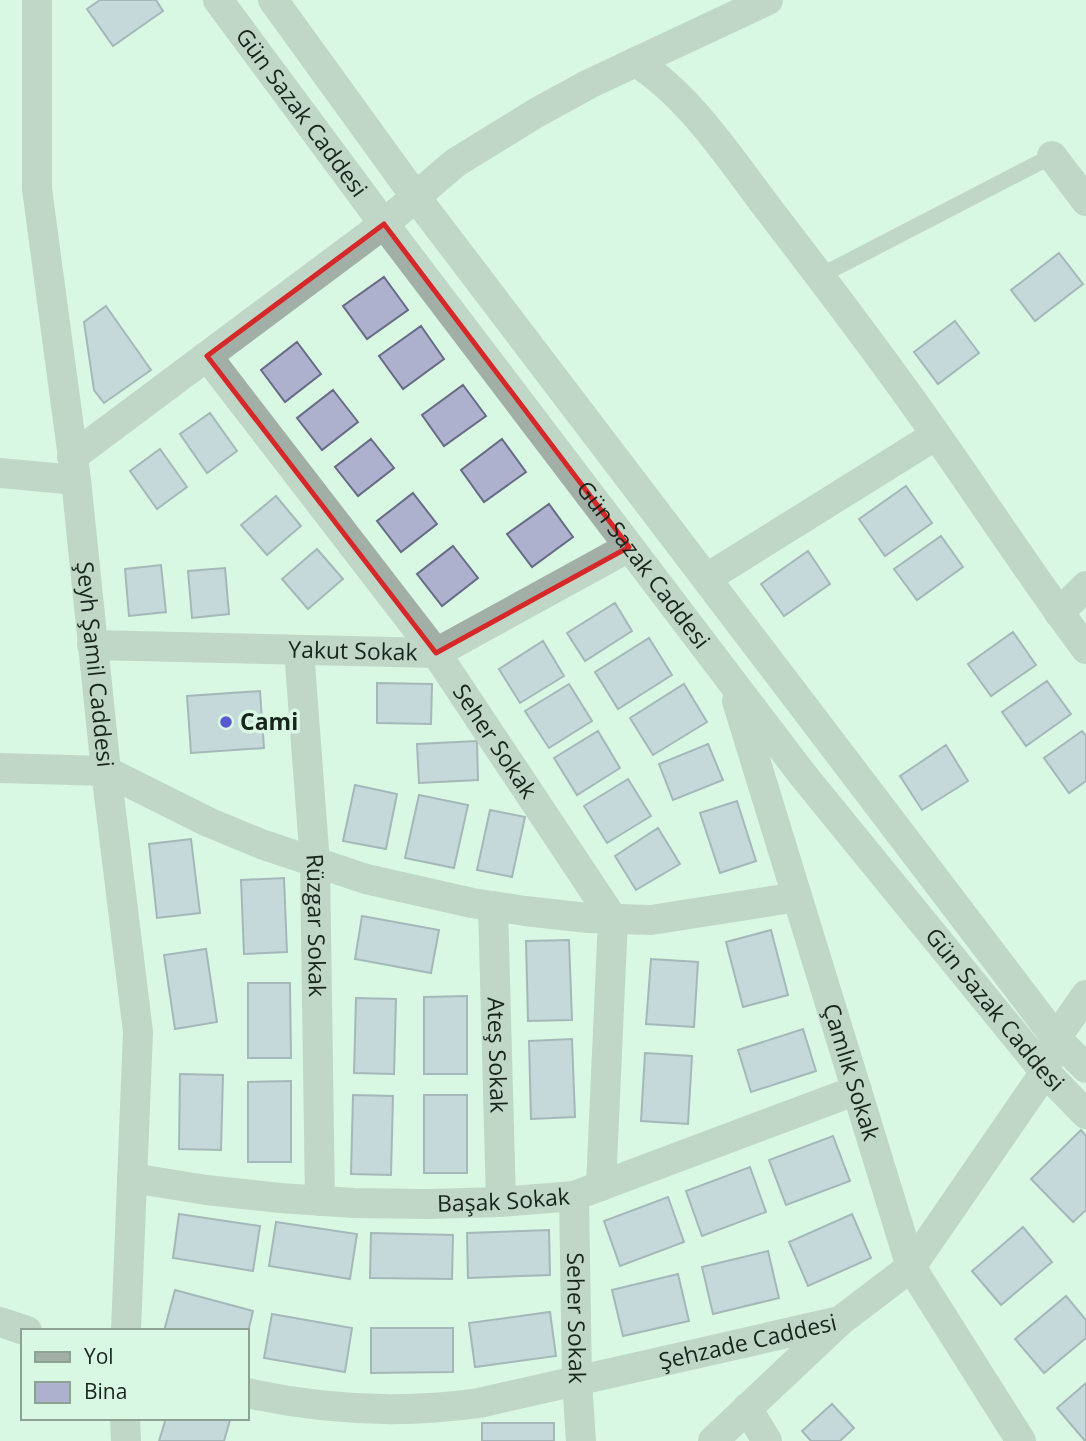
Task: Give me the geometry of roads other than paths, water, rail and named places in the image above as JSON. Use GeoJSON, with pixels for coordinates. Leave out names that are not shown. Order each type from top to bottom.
{"type":"FeatureCollection","features":[{"type":"Feature","properties":{"kind":"street","name":"Şeyh Şamil Caddesi"},"geometry":{"type":"LineString","coordinates":[[37,0],[37,190],[74,468],[106,771],[138,1032],[126,1329]]}},
{"type":"Feature","properties":{"kind":"street","name":"Gün Sazak Caddesi"},"geometry":{"type":"LineString","coordinates":[[218,0],[384,224],[802,774],[1045,1072],[1086,1114]]}},
{"type":"Feature","properties":{"kind":"street","name":"Gün Sazak Caddesi"},"geometry":{"type":"LineString","coordinates":[[273,0],[415,195],[1056,1038],[1086,1068]]}},
{"type":"Feature","properties":{"kind":"street"},"geometry":{"type":"LineString","coordinates":[[0,473],[74,468],[207,356],[384,224],[455,163],[536,113],[635,62],[768,0]]}},
{"type":"Feature","properties":{"kind":"street"},"geometry":{"type":"LineString","coordinates":[[635,62],[660,79],[697,117],[820,276],[936,435],[1086,649]]}},
{"type":"Feature","properties":{"kind":"street"},"geometry":{"type":"LineString","coordinates":[[1052,156],[1086,201]]}},
{"type":"Feature","properties":{"kind":"street","name":"Seher Sokak"},"geometry":{"type":"LineString","coordinates":[[207,356],[436,653],[613,919],[587,1191],[578,1381],[581,1441]]}},
{"type":"Feature","properties":{"kind":"street"},"geometry":{"type":"LineString","coordinates":[[707,578],[936,435]]}},
{"type":"Feature","properties":{"kind":"street","name":"Yakut Sokak"},"geometry":{"type":"LineString","coordinates":[[92,645],[436,653],[629,547]]}},
{"type":"Feature","properties":{"kind":"street"},"geometry":{"type":"LineString","coordinates":[[1059,613],[1086,586]]}},
{"type":"Feature","properties":{"kind":"street","name":"Rüzgar Sokak"},"geometry":{"type":"LineString","coordinates":[[299,650],[314,863],[320,1201]]}},
{"type":"Feature","properties":{"kind":"street","name":"Çamlık Sokak"},"geometry":{"type":"LineString","coordinates":[[731,681],[911,1267],[1021,1441]]}},
{"type":"Feature","properties":{"kind":"street"},"geometry":{"type":"LineString","coordinates":[[0,768],[106,771],[208,822],[314,863],[419,892],[493,906],[563,915],[651,920],[797,897]]}},
{"type":"Feature","properties":{"kind":"street","name":"Ateş Sokak"},"geometry":{"type":"LineString","coordinates":[[493,906],[501,1202]]}},
{"type":"Feature","properties":{"kind":"street","name":"Şehzade Caddesi"},"geometry":{"type":"LineString","coordinates":[[248,1392],[295,1402],[382,1410],[415,1410],[480,1403],[840,1321],[911,1267],[1045,1072],[1056,1038],[1086,995]]}},
{"type":"Feature","properties":{"kind":"street","name":"Başak Sokak"},"geometry":{"type":"LineString","coordinates":[[132,1178],[206,1190],[320,1201],[428,1204],[501,1202],[587,1191],[857,1090]]}},
{"type":"Feature","properties":{"kind":"street"},"geometry":{"type":"LineString","coordinates":[[713,1441],[840,1321]]}},
{"type":"Feature","properties":{"kind":"street"},"geometry":{"type":"LineString","coordinates":[[0,1322],[21,1329]]}},
{"type":"Feature","properties":{"kind":"street"},"geometry":{"type":"LineString","coordinates":[[747,1408],[767,1441]]}},
{"type":"Feature","properties":{"kind":"street"},"geometry":{"type":"LineString","coordinates":[[125,1420],[126,1441]]}},
{"type":"Feature","properties":{"kind":"lane"},"geometry":{"type":"LineString","coordinates":[[820,276],[1052,156]]}},
{"type":"Feature","properties":{"kind":"place","name":"Cami"},"geometry":{"type":"Point","coordinates":[226,722]}}]}
